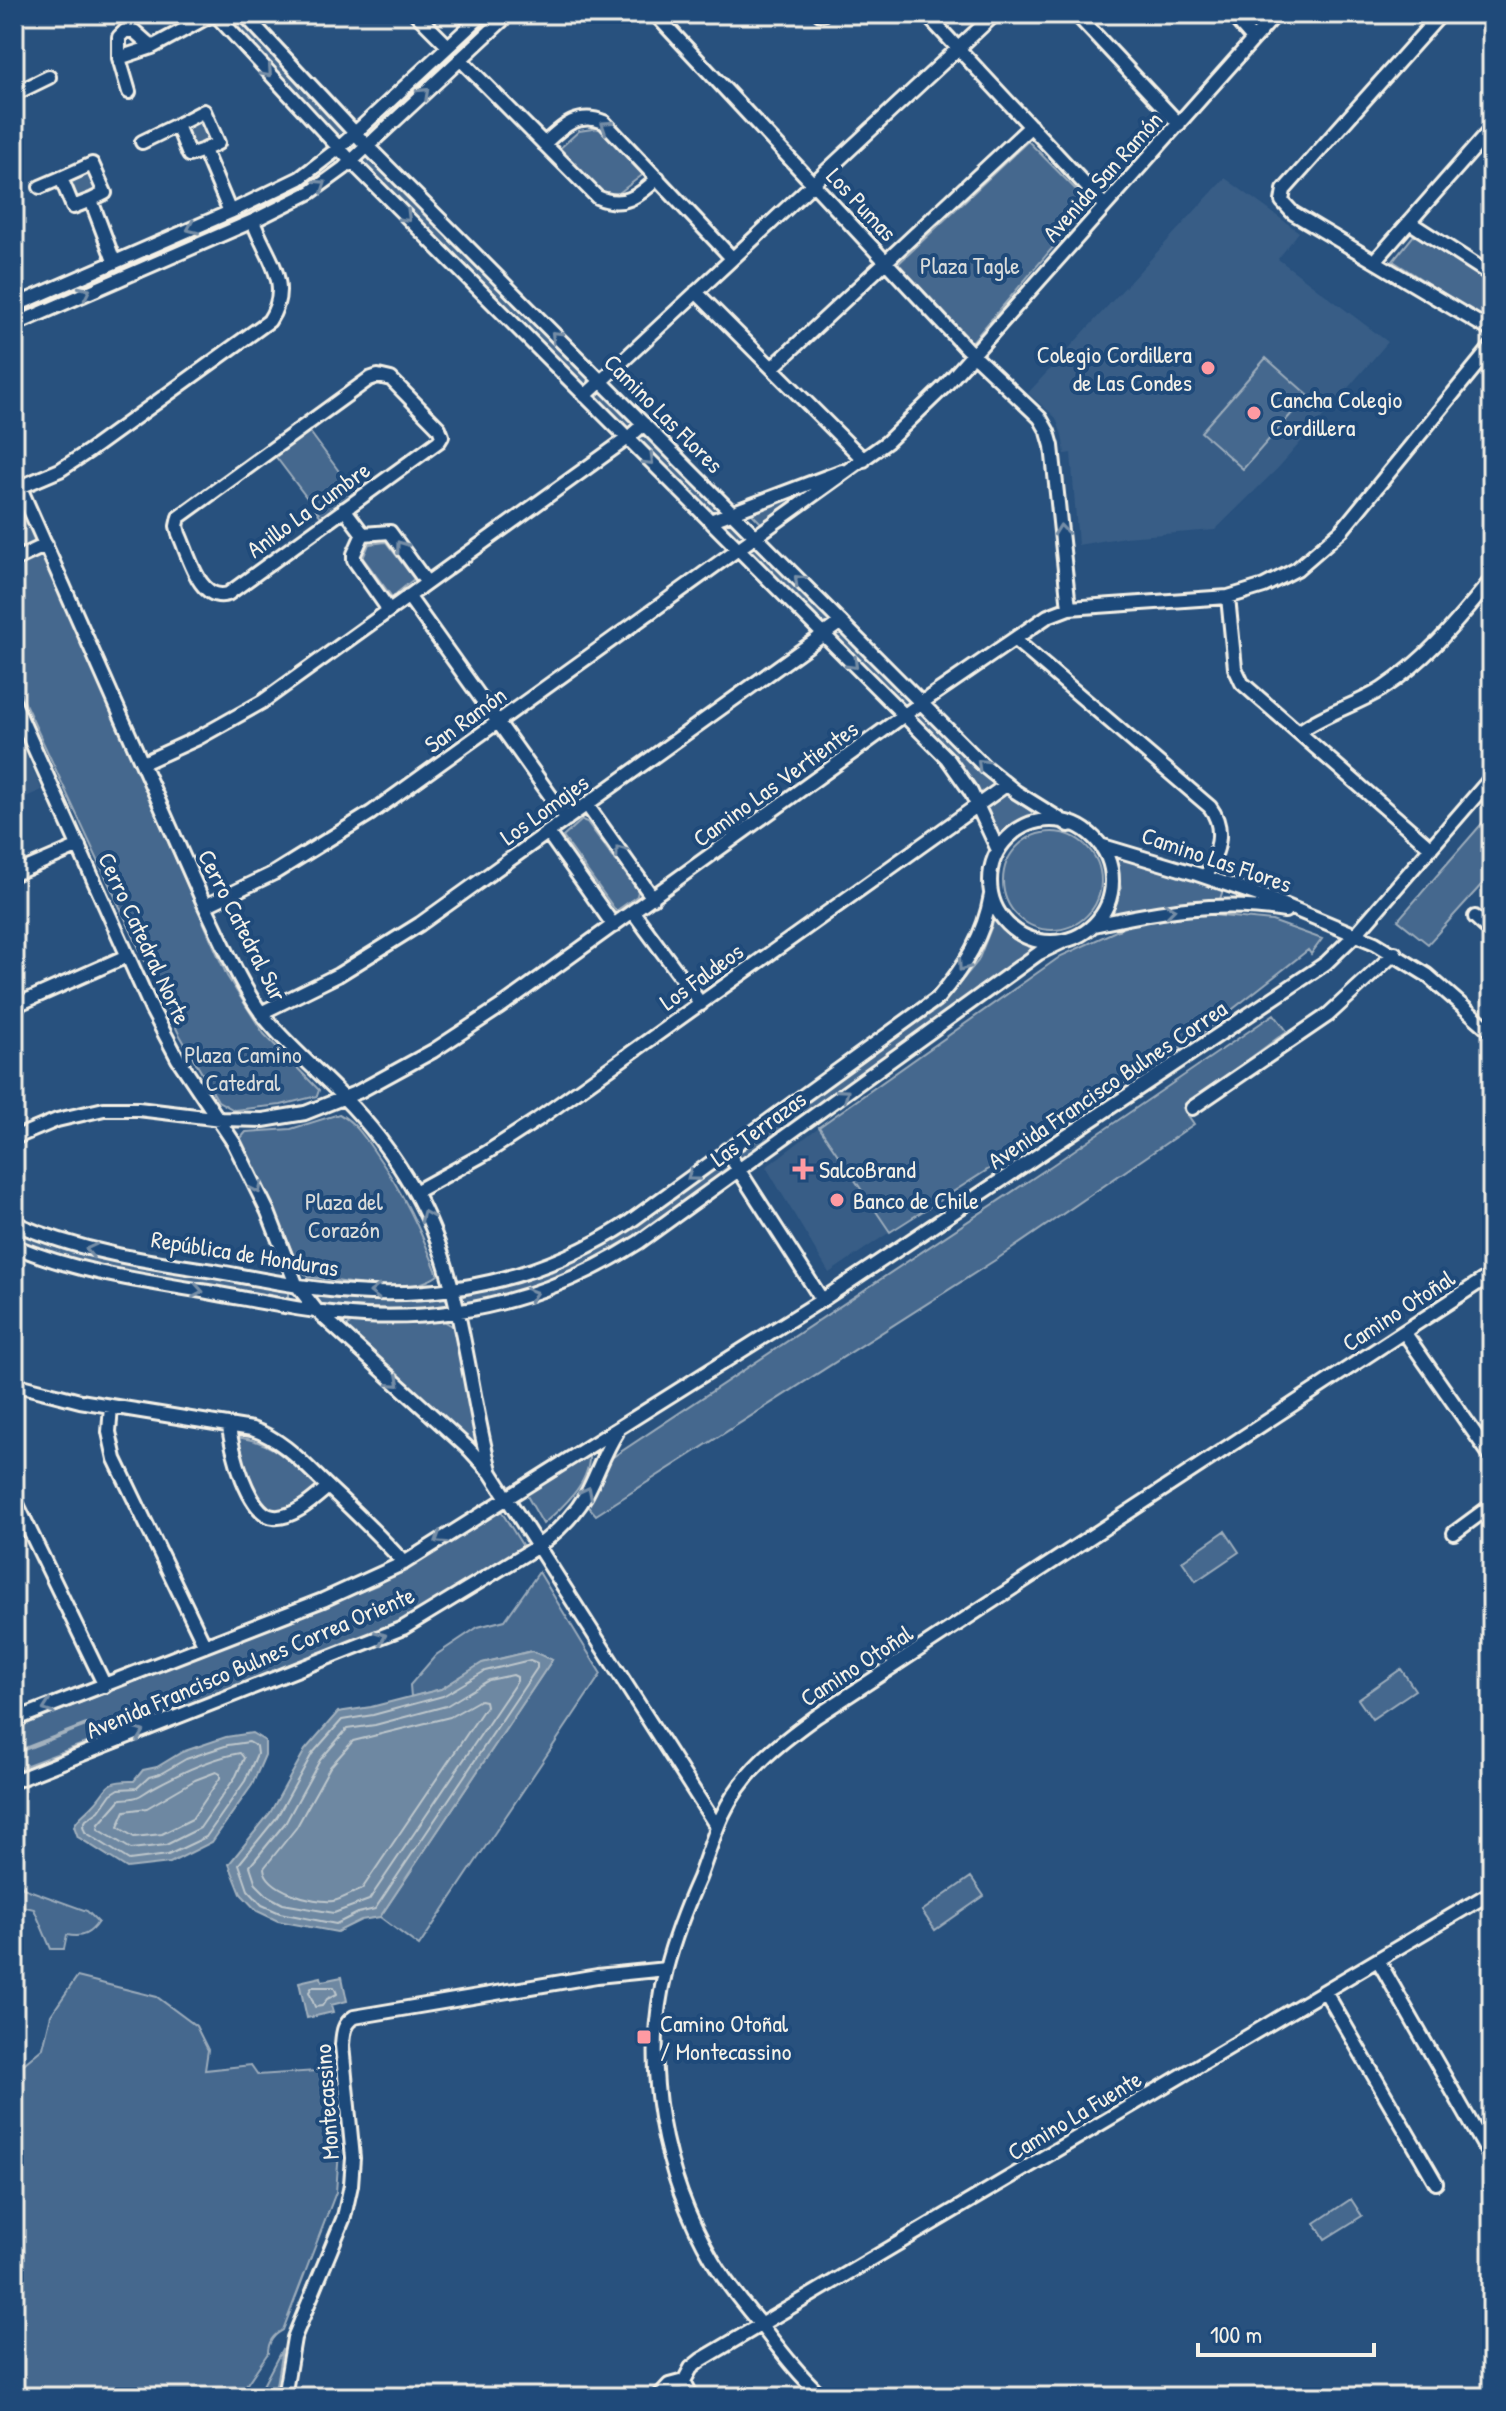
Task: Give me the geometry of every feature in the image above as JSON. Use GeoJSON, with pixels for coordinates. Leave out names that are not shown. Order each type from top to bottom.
{"type":"FeatureCollection","features":[{"type":"Feature","properties":{"kind":"street"},"geometry":{"type":"LineString","coordinates":[[14,19],[17,14]]}},
{"type":"Feature","properties":{"kind":"street"},"geometry":{"type":"LineString","coordinates":[[119,58],[152,47],[214,14]]}},
{"type":"Feature","properties":{"kind":"street","name":"Camino Las Flores"},"geometry":{"type":"LineString","coordinates":[[214,14],[351,161],[955,768],[978,805],[998,850]]}},
{"type":"Feature","properties":{"kind":"street","name":"Camino Las Flores"},"geometry":{"type":"LineString","coordinates":[[244,14],[355,134],[921,703],[1006,785],[1069,825]]}},
{"type":"Feature","properties":{"kind":"street"},"geometry":{"type":"LineString","coordinates":[[416,14],[448,46]]}},
{"type":"Feature","properties":{"kind":"street"},"geometry":{"type":"LineString","coordinates":[[14,306],[283,188],[339,148],[483,14]]}},
{"type":"Feature","properties":{"kind":"street"},"geometry":{"type":"LineString","coordinates":[[14,325],[253,221],[311,192],[351,161],[509,14]]}},
{"type":"Feature","properties":{"kind":"street","name":"Los Pumas"},"geometry":{"type":"LineString","coordinates":[[655,14],[972,354],[1034,411],[1048,432],[1069,608]]}},
{"type":"Feature","properties":{"kind":"street"},"geometry":{"type":"LineString","coordinates":[[926,14],[1105,206]]}},
{"type":"Feature","properties":{"kind":"street"},"geometry":{"type":"LineString","coordinates":[[585,396],[995,14]]}},
{"type":"Feature","properties":{"kind":"street"},"geometry":{"type":"LineString","coordinates":[[1076,14],[1179,124]]}},
{"type":"Feature","properties":{"kind":"street"},"geometry":{"type":"LineString","coordinates":[[1231,14],[1253,39]]}},
{"type":"Feature","properties":{"kind":"street","name":"Avenida San Ramón"},"geometry":{"type":"LineString","coordinates":[[739,551],[908,424],[1276,14]]}},
{"type":"Feature","properties":{"kind":"street"},"geometry":{"type":"LineString","coordinates":[[1441,14],[1287,187],[1282,198],[1288,210],[1492,331]]}},
{"type":"Feature","properties":{"kind":"street"},"geometry":{"type":"LineString","coordinates":[[129,92],[117,43],[125,31],[134,31],[152,47]]}},
{"type":"Feature","properties":{"kind":"street"},"geometry":{"type":"LineString","coordinates":[[460,59],[590,192],[604,200],[632,200],[658,178]]}},
{"type":"Feature","properties":{"kind":"street"},"geometry":{"type":"LineString","coordinates":[[14,94],[49,77]]}},
{"type":"Feature","properties":{"kind":"street"},"geometry":{"type":"LineString","coordinates":[[142,142],[204,111],[218,143],[189,155],[177,125]]}},
{"type":"Feature","properties":{"kind":"street"},"geometry":{"type":"LineString","coordinates":[[544,144],[569,122],[583,118],[598,119],[614,131],[732,258]]}},
{"type":"Feature","properties":{"kind":"street"},"geometry":{"type":"LineString","coordinates":[[772,368],[1031,126]]}},
{"type":"Feature","properties":{"kind":"street"},"geometry":{"type":"LineString","coordinates":[[1375,261],[1492,128]]}},
{"type":"Feature","properties":{"kind":"street"},"geometry":{"type":"LineString","coordinates":[[204,150],[230,212]]}},
{"type":"Feature","properties":{"kind":"street"},"geometry":{"type":"LineString","coordinates":[[40,187],[92,164],[105,193],[73,207],[61,178]]}},
{"type":"Feature","properties":{"kind":"street"},"geometry":{"type":"LineString","coordinates":[[91,200],[114,261]]}},
{"type":"Feature","properties":{"kind":"street"},"geometry":{"type":"LineString","coordinates":[[20,487],[60,470],[89,451],[269,321],[277,309],[281,286],[253,221]]}},
{"type":"Feature","properties":{"kind":"street"},"geometry":{"type":"LineString","coordinates":[[1409,222],[1491,275]]}},
{"type":"Feature","properties":{"kind":"street"},"geometry":{"type":"LineString","coordinates":[[696,292],[860,463],[710,521]]}},
{"type":"Feature","properties":{"kind":"street","name":"Camino Las Vertientes"},"geometry":{"type":"LineString","coordinates":[[14,1138],[57,1120],[104,1109],[154,1110],[221,1119],[283,1117],[305,1113],[345,1098],[396,1072],[468,1029],[1036,623],[1069,608],[1228,597],[1281,578],[1328,544],[1492,346]]}},
{"type":"Feature","properties":{"kind":"street","name":"Anillo La Cumbre"},"geometry":{"type":"LineString","coordinates":[[387,377],[439,428],[442,436],[436,444],[344,509],[223,596],[205,589],[177,526],[179,517],[186,510],[369,379],[387,377]]}},
{"type":"Feature","properties":{"kind":"street"},"geometry":{"type":"LineString","coordinates":[[143,763],[198,738],[262,702],[644,424]]}},
{"type":"Feature","properties":{"kind":"street","name":"Cerro Catedral Sur"},"geometry":{"type":"LineString","coordinates":[[14,474],[238,975],[261,1013],[345,1098],[387,1149],[415,1192],[436,1238],[453,1289]]}},
{"type":"Feature","properties":{"kind":"street"},"geometry":{"type":"LineString","coordinates":[[344,509],[363,534]]}},
{"type":"Feature","properties":{"kind":"street"},"geometry":{"type":"LineString","coordinates":[[363,534],[390,532],[427,583]]}},
{"type":"Feature","properties":{"kind":"street"},"geometry":{"type":"LineString","coordinates":[[363,534],[354,560],[389,610]]}},
{"type":"Feature","properties":{"kind":"street"},"geometry":{"type":"LineString","coordinates":[[14,560],[46,545]]}},
{"type":"Feature","properties":{"kind":"street","name":"San Ramón"},"geometry":{"type":"LineString","coordinates":[[205,906],[274,873],[325,843],[739,551]]}},
{"type":"Feature","properties":{"kind":"street"},"geometry":{"type":"LineString","coordinates":[[1299,732],[1312,722],[1363,700],[1398,678],[1445,635],[1492,579]]}},
{"type":"Feature","properties":{"kind":"street"},"geometry":{"type":"LineString","coordinates":[[408,596],[567,819]]}},
{"type":"Feature","properties":{"kind":"street"},"geometry":{"type":"LineString","coordinates":[[1228,597],[1235,668],[1239,679],[1431,848]]}},
{"type":"Feature","properties":{"kind":"street","name":"Los Lomajes"},"geometry":{"type":"LineString","coordinates":[[261,1013],[338,975],[392,942],[841,622]]}},
{"type":"Feature","properties":{"kind":"street"},"geometry":{"type":"LineString","coordinates":[[1015,640],[1210,807],[1218,820],[1220,833],[1206,877]]}},
{"type":"Feature","properties":{"kind":"street","name":"Cerro Catedral Norte"},"geometry":{"type":"LineString","coordinates":[[14,703],[127,956],[172,1048],[221,1119],[258,1189],[296,1284],[316,1310]]}},
{"type":"Feature","properties":{"kind":"street","name":"Avenida Francisco Bulnes Correa"},"geometry":{"type":"LineString","coordinates":[[506,1497],[822,1300],[1326,963],[1356,934],[1492,777]]}},
{"type":"Feature","properties":{"kind":"street","name":"Los Faldeos"},"geometry":{"type":"LineString","coordinates":[[415,1192],[486,1153],[537,1120],[1006,785]]}},
{"type":"Feature","properties":{"kind":"street"},"geometry":{"type":"LineString","coordinates":[[587,805],[653,898]]}},
{"type":"Feature","properties":{"kind":"street"},"geometry":{"type":"LineString","coordinates":[[1046,820],[1069,825],[1091,836],[1100,845],[1111,866],[1113,890],[1108,906],[1084,933],[1066,940],[1038,941],[1020,934],[1000,915],[991,895],[990,876],[998,850],[1013,832],[1046,820]]}},
{"type":"Feature","properties":{"kind":"street"},"geometry":{"type":"LineString","coordinates":[[548,833],[614,926]]}},
{"type":"Feature","properties":{"kind":"street","name":"Camino Las Flores"},"geometry":{"type":"LineString","coordinates":[[1100,845],[1206,877],[1356,934],[1395,953],[1427,975],[1492,1032]]}},
{"type":"Feature","properties":{"kind":"street"},"geometry":{"type":"LineString","coordinates":[[14,874],[79,846]]}},
{"type":"Feature","properties":{"kind":"street","name":"Las Terrazas"},"geometry":{"type":"LineString","coordinates":[[453,1289],[516,1277],[564,1259],[628,1223],[938,998],[981,936],[991,895]]}},
{"type":"Feature","properties":{"kind":"street","name":"Camino Las Flores"},"geometry":{"type":"LineString","coordinates":[[1094,925],[1152,912],[1199,906],[1271,909],[1318,918]]}},
{"type":"Feature","properties":{"kind":"street"},"geometry":{"type":"LineString","coordinates":[[633,912],[701,1004]]}},
{"type":"Feature","properties":{"kind":"street"},"geometry":{"type":"LineString","coordinates":[[1475,917],[1492,933]]}},
{"type":"Feature","properties":{"kind":"street","name":"Las Terrazas"},"geometry":{"type":"LineString","coordinates":[[456,1312],[504,1303],[572,1279],[639,1242],[1039,953],[1066,940]]}},
{"type":"Feature","properties":{"kind":"street"},"geometry":{"type":"LineString","coordinates":[[1192,1108],[1328,1015],[1395,953]]}},
{"type":"Feature","properties":{"kind":"street"},"geometry":{"type":"LineString","coordinates":[[14,1006],[127,956]]}},
{"type":"Feature","properties":{"kind":"street"},"geometry":{"type":"LineString","coordinates":[[872,1046],[884,1064]]}},
{"type":"Feature","properties":{"kind":"street"},"geometry":{"type":"LineString","coordinates":[[726,1150],[822,1300]]}},
{"type":"Feature","properties":{"kind":"street","name":"República de Honduras"},"geometry":{"type":"LineString","coordinates":[[14,1223],[66,1243],[124,1257],[296,1284],[351,1292],[404,1293],[453,1289],[491,1473]]}},
{"type":"Feature","properties":{"kind":"street","name":"República de Honduras"},"geometry":{"type":"LineString","coordinates":[[14,1246],[55,1262],[120,1277],[316,1310],[394,1316],[456,1312]]}},
{"type":"Feature","properties":{"kind":"street"},"geometry":{"type":"LineString","coordinates":[[120,1277],[124,1257]]}},
{"type":"Feature","properties":{"kind":"street"},"geometry":{"type":"LineString","coordinates":[[564,1259],[572,1279]]}},
{"type":"Feature","properties":{"kind":"street","name":"Camino Otoñal"},"geometry":{"type":"LineString","coordinates":[[823,2397],[794,2368],[728,2284],[702,2240],[668,2152],[660,2110],[658,2022],[666,1969],[717,1827],[733,1797],[749,1774],[796,1731],[1492,1274]]}},
{"type":"Feature","properties":{"kind":"street","name":"República de Honduras"},"geometry":{"type":"LineString","coordinates":[[316,1310],[469,1449],[491,1473],[717,1827]]}},
{"type":"Feature","properties":{"kind":"street"},"geometry":{"type":"LineString","coordinates":[[1404,1332],[1492,1458]]}},
{"type":"Feature","properties":{"kind":"street"},"geometry":{"type":"LineString","coordinates":[[14,1384],[58,1396],[262,1432],[278,1441],[328,1487],[404,1563]]}},
{"type":"Feature","properties":{"kind":"street"},"geometry":{"type":"LineString","coordinates":[[111,1406],[109,1432],[115,1459],[205,1646]]}},
{"type":"Feature","properties":{"kind":"street"},"geometry":{"type":"LineString","coordinates":[[229,1426],[236,1462],[265,1515],[276,1518],[287,1514],[328,1487]]}},
{"type":"Feature","properties":{"kind":"street","name":"Avenida Francisco Bulnes Correa"},"geometry":{"type":"LineString","coordinates":[[538,1546],[558,1530],[578,1507],[621,1426]]}},
{"type":"Feature","properties":{"kind":"street","name":"Avenida Francisco Bulnes Correa Oriente"},"geometry":{"type":"LineString","coordinates":[[14,1720],[323,1600],[404,1563],[506,1497]]}},
{"type":"Feature","properties":{"kind":"street"},"geometry":{"type":"LineString","coordinates":[[14,1498],[105,1686]]}},
{"type":"Feature","properties":{"kind":"street"},"geometry":{"type":"LineString","coordinates":[[1454,1533],[1492,1505]]}},
{"type":"Feature","properties":{"kind":"street","name":"Avenida Francisco Bulnes Correa Oriente"},"geometry":{"type":"LineString","coordinates":[[14,1781],[403,1628],[538,1546]]}},
{"type":"Feature","properties":{"kind":"street","name":"Camino La Fuente"},"geometry":{"type":"LineString","coordinates":[[658,2397],[669,2385],[684,2381],[691,2368],[701,2360],[1492,1892]]}},
{"type":"Feature","properties":{"kind":"street"},"geometry":{"type":"LineString","coordinates":[[1378,1960],[1492,2160]]}},
{"type":"Feature","properties":{"kind":"street","name":"Montecassino"},"geometry":{"type":"LineString","coordinates":[[284,2397],[294,2338],[344,2217],[351,2185],[353,2158],[342,2045],[344,2027],[348,2021],[354,2017],[597,1976],[666,1969]]}},
{"type":"Feature","properties":{"kind":"street"},"geometry":{"type":"LineString","coordinates":[[1325,1991],[1436,2183]]}},
{"type":"Feature","properties":{"kind":"street"},"geometry":{"type":"LineString","coordinates":[[684,2381],[692,2397]]}},
{"type":"Feature","properties":{"kind":"shaded area","name":"Colegio Cordillera de Las Condes"},"geometry":{"type":"Polygon","coordinates":[[[1225,178],[1299,232],[1278,259],[1388,342],[1279,467],[1215,530],[1125,537],[1078,545],[1071,453],[1065,454],[1056,418],[1028,393],[1225,178]]]}},
{"type":"Feature","properties":{"kind":"shaded area"},"geometry":{"type":"Polygon","coordinates":[[[14,728],[42,790],[14,802],[14,728]]]}},
{"type":"Feature","properties":{"kind":"shaded area"},"geometry":{"type":"Polygon","coordinates":[[[819,1127],[890,1232],[829,1273],[766,1167],[819,1127]]]}},
{"type":"Feature","properties":{"kind":"green space"},"geometry":{"type":"Polygon","coordinates":[[[224,14],[236,14],[371,161],[747,533],[957,749],[1008,795],[1032,812],[1030,817],[1012,827],[1002,840],[997,839],[982,801],[960,766],[366,166],[224,14]]]}},
{"type":"Feature","properties":{"kind":"green space"},"geometry":{"type":"Polygon","coordinates":[[[493,14],[500,14],[372,133],[368,129],[493,14]]]}},
{"type":"Feature","properties":{"kind":"green space"},"geometry":{"type":"Polygon","coordinates":[[[203,117],[213,141],[191,151],[180,127],[203,117]]]}},
{"type":"Feature","properties":{"kind":"green space"},"geometry":{"type":"Polygon","coordinates":[[[599,128],[645,173],[615,196],[594,189],[557,151],[579,131],[599,128]]]}},
{"type":"Feature","properties":{"kind":"green space","name":"Plaza Tagle"},"geometry":{"type":"Polygon","coordinates":[[[1028,141],[1090,204],[972,342],[898,264],[1028,141]]]}},
{"type":"Feature","properties":{"kind":"green space"},"geometry":{"type":"Polygon","coordinates":[[[335,161],[339,166],[299,191],[14,320],[14,314],[301,185],[335,161]]]}},
{"type":"Feature","properties":{"kind":"green space"},"geometry":{"type":"Polygon","coordinates":[[[89,170],[100,194],[77,203],[67,179],[89,170]]]}},
{"type":"Feature","properties":{"kind":"green space"},"geometry":{"type":"Polygon","coordinates":[[[1414,235],[1492,283],[1490,323],[1393,261],[1414,235]]]}},
{"type":"Feature","properties":{"kind":"green space","name":"Cancha Colegio Cordillera"},"geometry":{"type":"Polygon","coordinates":[[[1266,358],[1308,395],[1243,469],[1201,432],[1266,358]]]}},
{"type":"Feature","properties":{"kind":"green space"},"geometry":{"type":"Polygon","coordinates":[[[307,428],[355,493],[322,518],[273,453],[307,428]]]}},
{"type":"Feature","properties":{"kind":"green space","name":"Plaza Camino Catedral"},"geometry":{"type":"Polygon","coordinates":[[[14,490],[227,976],[264,1034],[319,1090],[317,1096],[281,1105],[234,1110],[218,1101],[178,1032],[14,680],[14,490]]]}},
{"type":"Feature","properties":{"kind":"green space"},"geometry":{"type":"Polygon","coordinates":[[[807,490],[761,523],[749,511],[807,490]]]}},
{"type":"Feature","properties":{"kind":"green space"},"geometry":{"type":"Polygon","coordinates":[[[386,542],[414,579],[392,597],[363,558],[369,544],[386,542]]]}},
{"type":"Feature","properties":{"kind":"green space"},"geometry":{"type":"Polygon","coordinates":[[[1492,812],[1492,873],[1428,944],[1398,920],[1492,812]]]}},
{"type":"Feature","properties":{"kind":"green space"},"geometry":{"type":"Polygon","coordinates":[[[582,820],[587,822],[638,891],[637,896],[616,911],[563,837],[582,820]]]}},
{"type":"Feature","properties":{"kind":"green space"},"geometry":{"type":"Polygon","coordinates":[[[1052,832],[1071,836],[1087,846],[1097,862],[1101,881],[1097,900],[1087,916],[1071,926],[1052,930],[1033,926],[1017,916],[1007,900],[1003,881],[1007,862],[1017,846],[1033,836],[1052,832]]]}},
{"type":"Feature","properties":{"kind":"green space"},"geometry":{"type":"Polygon","coordinates":[[[1115,856],[1178,872],[1223,890],[1220,899],[1185,901],[1112,914],[1121,890],[1115,856]]]}},
{"type":"Feature","properties":{"kind":"green space"},"geometry":{"type":"Polygon","coordinates":[[[1202,914],[1272,921],[1322,939],[1311,954],[1308,950],[1201,1034],[890,1232],[819,1127],[1061,956],[1129,925],[1202,914]]]}},
{"type":"Feature","properties":{"kind":"green space"},"geometry":{"type":"Polygon","coordinates":[[[995,918],[1012,935],[1033,946],[1033,951],[634,1236],[555,1280],[495,1298],[463,1303],[463,1296],[551,1272],[632,1228],[940,1007],[978,961],[995,918]]]}},
{"type":"Feature","properties":{"kind":"green space"},"geometry":{"type":"Polygon","coordinates":[[[1274,1014],[1287,1031],[1183,1108],[1194,1124],[1000,1257],[596,1515],[588,1506],[607,1461],[1274,1014]]]}},
{"type":"Feature","properties":{"kind":"green space","name":"Plaza del Corazón"},"geometry":{"type":"Polygon","coordinates":[[[339,1114],[360,1131],[395,1183],[438,1275],[410,1286],[393,1287],[309,1277],[299,1269],[240,1139],[246,1132],[291,1129],[339,1114]]]}},
{"type":"Feature","properties":{"kind":"green space"},"geometry":{"type":"Polygon","coordinates":[[[14,1231],[70,1252],[288,1290],[288,1298],[90,1265],[14,1240],[14,1231]]]}},
{"type":"Feature","properties":{"kind":"green space"},"geometry":{"type":"Polygon","coordinates":[[[319,1294],[398,1301],[444,1297],[448,1302],[445,1307],[429,1308],[350,1307],[319,1304],[316,1297],[319,1294]]]}},
{"type":"Feature","properties":{"kind":"green space"},"geometry":{"type":"Polygon","coordinates":[[[442,1320],[454,1327],[477,1440],[473,1443],[348,1332],[347,1327],[352,1321],[442,1320]]]}},
{"type":"Feature","properties":{"kind":"green space"},"geometry":{"type":"Polygon","coordinates":[[[234,1437],[259,1442],[279,1453],[316,1485],[314,1491],[281,1511],[272,1513],[248,1478],[234,1437]]]}},
{"type":"Feature","properties":{"kind":"green space"},"geometry":{"type":"Polygon","coordinates":[[[589,1456],[580,1485],[543,1524],[526,1494],[589,1456]]]}},
{"type":"Feature","properties":{"kind":"green space"},"geometry":{"type":"Polygon","coordinates":[[[501,1511],[524,1548],[394,1627],[14,1770],[14,1729],[377,1585],[501,1511]]]}},
{"type":"Feature","properties":{"kind":"green space"},"geometry":{"type":"Polygon","coordinates":[[[1225,1531],[1239,1552],[1196,1581],[1182,1561],[1225,1531]]]}},
{"type":"Feature","properties":{"kind":"green space"},"geometry":{"type":"Polygon","coordinates":[[[539,1572],[601,1674],[419,1946],[380,1917],[552,1660],[532,1651],[483,1663],[441,1689],[411,1697],[410,1685],[436,1655],[478,1627],[505,1620],[539,1572]]]}},
{"type":"Feature","properties":{"kind":"green space"},"geometry":{"type":"Polygon","coordinates":[[[1401,1669],[1415,1690],[1372,1719],[1358,1699],[1401,1669]]]}},
{"type":"Feature","properties":{"kind":"green space"},"geometry":{"type":"Polygon","coordinates":[[[14,1867],[23,1888],[87,1911],[98,1922],[85,1934],[67,1935],[64,1949],[51,1949],[34,1909],[14,1904],[14,1867]]]}},
{"type":"Feature","properties":{"kind":"green space"},"geometry":{"type":"Polygon","coordinates":[[[971,1877],[984,1896],[935,1930],[922,1911],[971,1877]]]}},
{"type":"Feature","properties":{"kind":"green space"},"geometry":{"type":"Polygon","coordinates":[[[77,1977],[157,1997],[196,2026],[208,2050],[205,2070],[251,2065],[258,2075],[331,2070],[340,2137],[336,2192],[283,2330],[272,2339],[268,2353],[238,2397],[14,2397],[14,2072],[43,2048],[51,2015],[77,1977]]]}},
{"type":"Feature","properties":{"kind":"green space"},"geometry":{"type":"Polygon","coordinates":[[[1351,2199],[1362,2216],[1325,2239],[1315,2223],[1351,2199]]]}},
{"type":"Feature","properties":{"kind":"green space"},"geometry":{"type":"Polygon","coordinates":[[[282,2349],[274,2397],[257,2397],[282,2349]]]}},
{"type":"Feature","properties":{"kind":"water"},"geometry":{"type":"Polygon","coordinates":[[[532,1651],[552,1660],[380,1917],[361,1920],[337,1932],[278,1921],[257,1911],[241,1894],[229,1864],[270,1813],[305,1750],[338,1712],[441,1689],[482,1663],[532,1651]]]}},
{"type":"Feature","properties":{"kind":"water"},"geometry":{"type":"Polygon","coordinates":[[[252,1733],[265,1741],[265,1755],[252,1785],[212,1842],[170,1863],[127,1868],[78,1837],[74,1826],[108,1786],[134,1781],[143,1770],[157,1767],[182,1752],[226,1737],[252,1733]]]}},
{"type":"Feature","properties":{"kind":"water"},"geometry":{"type":"Polygon","coordinates":[[[321,1977],[322,1981],[342,1977],[347,2001],[331,2005],[333,2012],[307,2018],[299,1982],[321,1977]]]}},
{"type":"Feature","properties":{"kind":"waterway"},"geometry":{"type":"LineString","coordinates":[[14,1753],[86,1725]]}},
{"type":"Feature","properties":{"kind":"place","name":"Colegio Cordillera de Las Condes"},"geometry":{"type":"Point","coordinates":[1208,368]}},
{"type":"Feature","properties":{"kind":"place","name":"Cancha Colegio Cordillera"},"geometry":{"type":"Point","coordinates":[1254,413]}},
{"type":"Feature","properties":{"kind":"place","name":"SalcoBrand"},"geometry":{"type":"Point","coordinates":[803,1169]}},
{"type":"Feature","properties":{"kind":"place","name":"Banco de Chile"},"geometry":{"type":"Point","coordinates":[837,1200]}},
{"type":"Feature","properties":{"kind":"place","name":"Camino Otoñal / Montecassino"},"geometry":{"type":"Point","coordinates":[644,2037]}}]}
